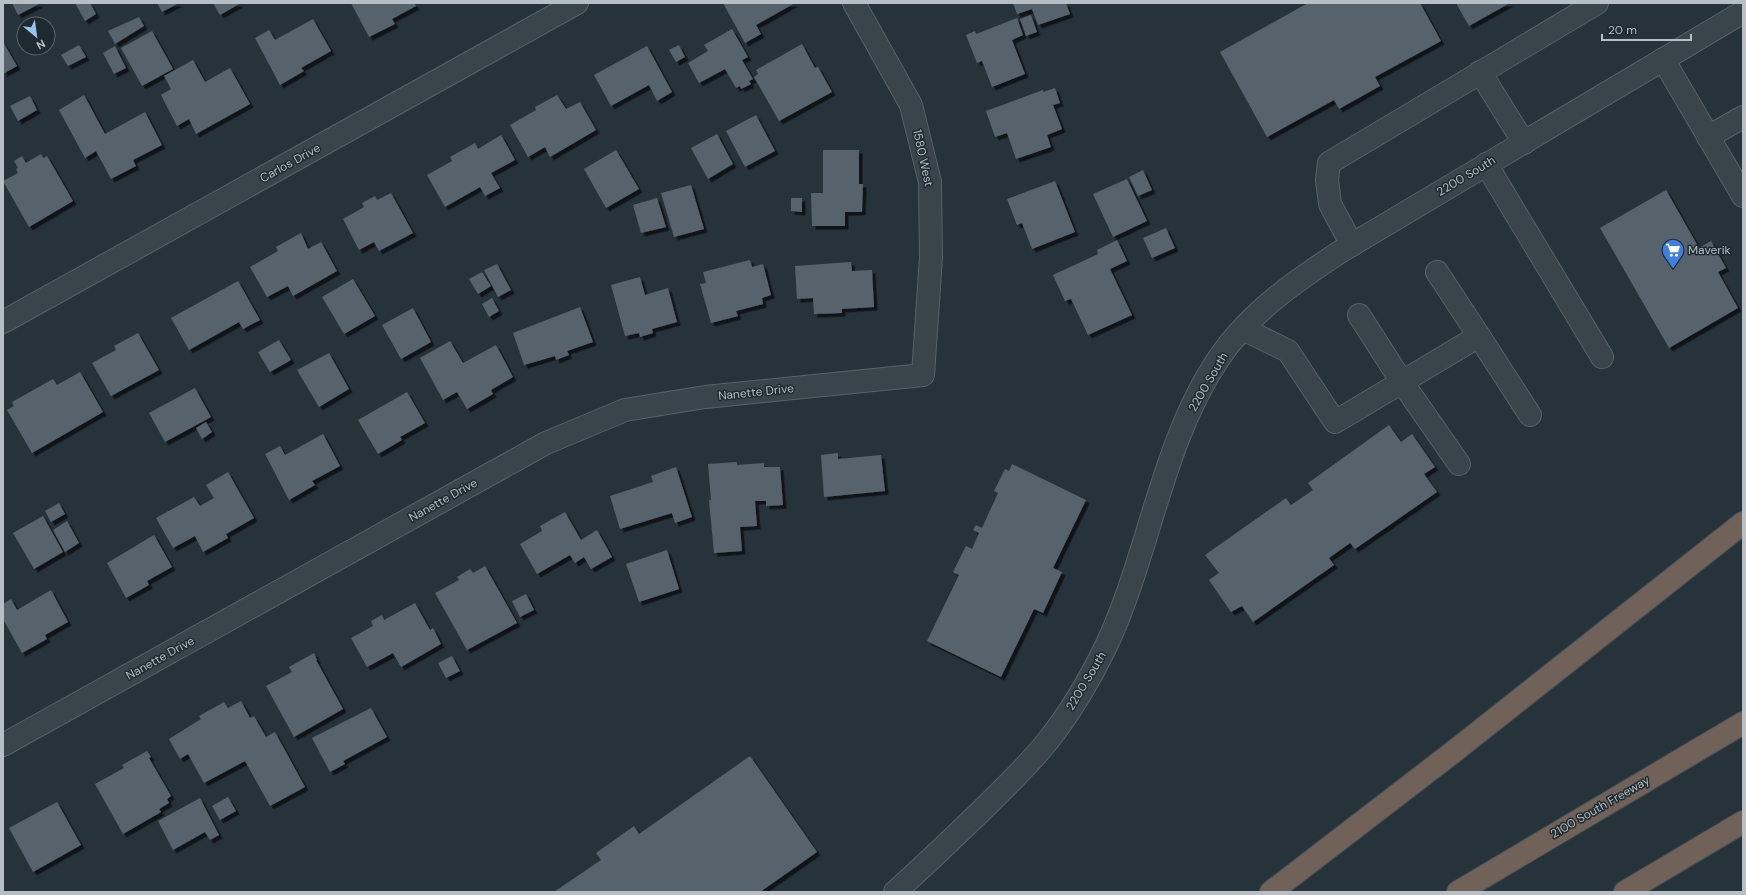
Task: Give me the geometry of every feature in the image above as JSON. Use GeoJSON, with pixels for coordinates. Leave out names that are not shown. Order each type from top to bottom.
{"type":"FeatureCollection","features":[{"type":"Feature","properties":{"kind":"highway"},"geometry":{"type":"LineString","coordinates":[[1271,892],[1452,753],[1743,523]]}},
{"type":"Feature","properties":{"kind":"highway","name":"2100 South Freeway"},"geometry":{"type":"LineString","coordinates":[[1458,892],[1743,724]]}},
{"type":"Feature","properties":{"kind":"highway"},"geometry":{"type":"LineString","coordinates":[[1625,892],[1743,822]]}},
{"type":"Feature","properties":{"kind":"street","name":"Carlos Drive"},"geometry":{"type":"LineString","coordinates":[[3,322],[577,3]]}},
{"type":"Feature","properties":{"kind":"street","name":"1580 West"},"geometry":{"type":"LineString","coordinates":[[854,3],[911,105],[930,182],[931,257],[923,376]]}},
{"type":"Feature","properties":{"kind":"street"},"geometry":{"type":"LineString","coordinates":[[1352,245],[1330,204],[1327,180],[1329,163],[1597,3]]}},
{"type":"Feature","properties":{"kind":"street"},"geometry":{"type":"LineString","coordinates":[[1739,3],[1743,10]]}},
{"type":"Feature","properties":{"kind":"street","name":"2200 South"},"geometry":{"type":"LineString","coordinates":[[895,892],[1005,788],[1047,742],[1076,700],[1106,647],[1130,592],[1174,452],[1196,397],[1220,357],[1266,306],[1295,282],[1352,245],[1743,10]]}},
{"type":"Feature","properties":{"kind":"street"},"geometry":{"type":"LineString","coordinates":[[1663,59],[1743,196]]}},
{"type":"Feature","properties":{"kind":"street"},"geometry":{"type":"LineString","coordinates":[[1480,72],[1524,142]]}},
{"type":"Feature","properties":{"kind":"street"},"geometry":{"type":"LineString","coordinates":[[1708,137],[1743,117]]}},
{"type":"Feature","properties":{"kind":"street"},"geometry":{"type":"LineString","coordinates":[[1486,164],[1602,357]]}},
{"type":"Feature","properties":{"kind":"street"},"geometry":{"type":"LineString","coordinates":[[1436,272],[1530,415]]}},
{"type":"Feature","properties":{"kind":"street"},"geometry":{"type":"LineString","coordinates":[[1359,315],[1402,382],[1459,464]]}},
{"type":"Feature","properties":{"kind":"street"},"geometry":{"type":"LineString","coordinates":[[1244,329],[1288,351],[1335,422],[1479,336]]}},
{"type":"Feature","properties":{"kind":"street","name":"Nanette Drive"},"geometry":{"type":"LineString","coordinates":[[3,745],[546,443],[625,410],[705,397],[923,376]]}},
{"type":"Feature","properties":{"kind":"building"},"geometry":{"type":"Polygon","coordinates":[[[12,3],[41,3],[18,15],[12,3]]]}},
{"type":"Feature","properties":{"kind":"building"},"geometry":{"type":"Polygon","coordinates":[[[75,3],[90,3],[96,14],[85,21],[75,3]]]}},
{"type":"Feature","properties":{"kind":"building"},"geometry":{"type":"Polygon","coordinates":[[[157,3],[179,3],[162,12],[157,3]]]}},
{"type":"Feature","properties":{"kind":"building"},"geometry":{"type":"Polygon","coordinates":[[[213,3],[241,3],[220,15],[213,3]]]}},
{"type":"Feature","properties":{"kind":"building"},"geometry":{"type":"Polygon","coordinates":[[[351,3],[414,3],[416,6],[392,19],[395,24],[369,37],[351,3]]]}},
{"type":"Feature","properties":{"kind":"building"},"geometry":{"type":"Polygon","coordinates":[[[723,3],[795,3],[756,25],[761,34],[745,43],[723,3]]]}},
{"type":"Feature","properties":{"kind":"building"},"geometry":{"type":"Polygon","coordinates":[[[1013,3],[1066,3],[1070,14],[1038,25],[1032,9],[1017,14],[1013,3]]]}},
{"type":"Feature","properties":{"kind":"building"},"geometry":{"type":"Polygon","coordinates":[[[1308,3],[1420,3],[1441,41],[1375,77],[1380,86],[1339,109],[1334,100],[1267,137],[1220,52],[1308,3]]]}},
{"type":"Feature","properties":{"kind":"building"},"geometry":{"type":"Polygon","coordinates":[[[1456,3],[1510,3],[1469,26],[1456,3]]]}},
{"type":"Feature","properties":{"kind":"building"},"geometry":{"type":"Polygon","coordinates":[[[1031,15],[1037,32],[1026,36],[1020,19],[1031,15]]]}},
{"type":"Feature","properties":{"kind":"building"},"geometry":{"type":"Polygon","coordinates":[[[139,17],[144,26],[115,44],[108,31],[139,17]]]}},
{"type":"Feature","properties":{"kind":"building"},"geometry":{"type":"Polygon","coordinates":[[[1017,18],[1023,35],[1012,40],[1025,74],[992,87],[982,61],[977,63],[966,35],[975,31],[976,34],[1017,18]]]}},
{"type":"Feature","properties":{"kind":"building"},"geometry":{"type":"Polygon","coordinates":[[[313,19],[331,51],[301,68],[304,71],[280,85],[255,38],[269,30],[275,40],[313,19]]]}},
{"type":"Feature","properties":{"kind":"building"},"geometry":{"type":"Polygon","coordinates":[[[732,29],[748,57],[742,60],[753,79],[749,81],[751,84],[741,89],[740,86],[736,88],[725,69],[699,83],[688,63],[708,51],[704,45],[732,29]]]}},
{"type":"Feature","properties":{"kind":"building"},"geometry":{"type":"Polygon","coordinates":[[[152,31],[173,69],[142,86],[121,48],[152,31]]]}},
{"type":"Feature","properties":{"kind":"building"},"geometry":{"type":"Polygon","coordinates":[[[3,42],[17,66],[3,74],[3,42]]]}},
{"type":"Feature","properties":{"kind":"building"},"geometry":{"type":"Polygon","coordinates":[[[802,44],[815,68],[818,67],[832,92],[779,121],[754,77],[758,74],[756,70],[802,44]]]}},
{"type":"Feature","properties":{"kind":"building"},"geometry":{"type":"Polygon","coordinates":[[[79,45],[86,57],[68,66],[61,55],[79,45]]]}},
{"type":"Feature","properties":{"kind":"building"},"geometry":{"type":"Polygon","coordinates":[[[679,45],[685,57],[676,62],[669,50],[679,45]]]}},
{"type":"Feature","properties":{"kind":"building"},"geometry":{"type":"Polygon","coordinates":[[[115,46],[126,68],[114,74],[103,53],[115,46]]]}},
{"type":"Feature","properties":{"kind":"building"},"geometry":{"type":"Polygon","coordinates":[[[647,46],[672,92],[657,101],[649,85],[611,106],[594,75],[647,46]]]}},
{"type":"Feature","properties":{"kind":"building"},"geometry":{"type":"Polygon","coordinates":[[[193,60],[205,82],[230,68],[250,104],[196,134],[189,119],[177,126],[161,95],[171,89],[164,76],[193,60]]]}},
{"type":"Feature","properties":{"kind":"building"},"geometry":{"type":"Polygon","coordinates":[[[1055,88],[1060,103],[1053,105],[1062,129],[1047,135],[1051,147],[1016,159],[1007,133],[995,137],[986,111],[1043,90],[1043,92],[1055,88]]]}},
{"type":"Feature","properties":{"kind":"building"},"geometry":{"type":"Polygon","coordinates":[[[84,95],[105,134],[145,112],[162,145],[133,160],[136,166],[111,179],[96,151],[85,158],[59,110],[84,95]]]}},
{"type":"Feature","properties":{"kind":"building"},"geometry":{"type":"Polygon","coordinates":[[[557,95],[566,109],[580,102],[596,130],[550,157],[545,147],[528,157],[510,125],[536,110],[535,107],[557,95]]]}},
{"type":"Feature","properties":{"kind":"building"},"geometry":{"type":"Polygon","coordinates":[[[30,96],[37,110],[18,121],[10,106],[30,96]]]}},
{"type":"Feature","properties":{"kind":"building"},"geometry":{"type":"Polygon","coordinates":[[[756,115],[775,151],[745,167],[726,131],[756,115]]]}},
{"type":"Feature","properties":{"kind":"building"},"geometry":{"type":"Polygon","coordinates":[[[717,134],[733,164],[708,179],[691,148],[717,134]]]}},
{"type":"Feature","properties":{"kind":"building"},"geometry":{"type":"Polygon","coordinates":[[[501,135],[515,160],[491,173],[500,188],[485,196],[480,187],[445,207],[427,175],[452,161],[450,157],[475,143],[478,149],[501,135]]]}},
{"type":"Feature","properties":{"kind":"building"},"geometry":{"type":"Polygon","coordinates":[[[616,150],[639,189],[606,208],[584,169],[616,150]]]}},
{"type":"Feature","properties":{"kind":"building"},"geometry":{"type":"Polygon","coordinates":[[[823,150],[859,150],[859,184],[863,184],[862,212],[845,212],[845,226],[812,226],[811,193],[823,193],[823,150]]]}},
{"type":"Feature","properties":{"kind":"building"},"geometry":{"type":"Polygon","coordinates":[[[41,154],[43,158],[47,156],[73,201],[29,227],[3,181],[18,173],[16,169],[18,168],[14,161],[22,156],[26,163],[41,154]]]}},
{"type":"Feature","properties":{"kind":"building"},"geometry":{"type":"Polygon","coordinates":[[[1143,170],[1152,190],[1138,196],[1129,177],[1143,170]]]}},
{"type":"Feature","properties":{"kind":"building"},"geometry":{"type":"Polygon","coordinates":[[[1127,179],[1147,221],[1113,237],[1093,194],[1127,179]]]}},
{"type":"Feature","properties":{"kind":"building"},"geometry":{"type":"Polygon","coordinates":[[[1055,181],[1075,232],[1032,249],[1022,223],[1017,225],[1007,199],[1055,181]]]}},
{"type":"Feature","properties":{"kind":"building"},"geometry":{"type":"Polygon","coordinates":[[[691,185],[704,229],[674,237],[661,193],[691,185]]]}},
{"type":"Feature","properties":{"kind":"building","name":"Maverik"},"geometry":{"type":"Polygon","coordinates":[[[1666,190],[1699,248],[1711,241],[1726,268],[1718,272],[1738,308],[1669,348],[1600,228],[1666,190]]]}},
{"type":"Feature","properties":{"kind":"building"},"geometry":{"type":"Polygon","coordinates":[[[391,193],[413,233],[379,251],[374,242],[359,250],[343,219],[364,207],[362,203],[375,196],[377,200],[391,193]]]}},
{"type":"Feature","properties":{"kind":"building"},"geometry":{"type":"Polygon","coordinates":[[[657,198],[666,227],[641,233],[633,205],[657,198]]]}},
{"type":"Feature","properties":{"kind":"building"},"geometry":{"type":"Polygon","coordinates":[[[791,198],[802,198],[802,212],[791,211],[791,198]]]}},
{"type":"Feature","properties":{"kind":"building"},"geometry":{"type":"Polygon","coordinates":[[[1166,228],[1175,248],[1152,258],[1143,238],[1166,228]]]}},
{"type":"Feature","properties":{"kind":"building"},"geometry":{"type":"Polygon","coordinates":[[[301,233],[308,249],[321,242],[337,271],[293,296],[288,286],[267,297],[250,267],[278,251],[276,247],[301,233]]]}},
{"type":"Feature","properties":{"kind":"building"},"geometry":{"type":"Polygon","coordinates":[[[1117,240],[1127,261],[1110,269],[1132,315],[1088,335],[1071,299],[1065,301],[1053,275],[1098,254],[1097,250],[1117,240]]]}},
{"type":"Feature","properties":{"kind":"building"},"geometry":{"type":"Polygon","coordinates":[[[750,260],[752,267],[763,264],[771,295],[762,298],[763,304],[736,311],[738,316],[711,323],[700,284],[706,283],[703,272],[750,260]]]}},
{"type":"Feature","properties":{"kind":"building"},"geometry":{"type":"Polygon","coordinates":[[[851,262],[852,271],[872,270],[874,307],[842,309],[842,313],[814,314],[813,298],[797,299],[795,266],[851,262]]]}},
{"type":"Feature","properties":{"kind":"building"},"geometry":{"type":"Polygon","coordinates":[[[497,264],[511,290],[498,297],[484,270],[497,264]]]}},
{"type":"Feature","properties":{"kind":"building"},"geometry":{"type":"Polygon","coordinates":[[[482,272],[491,286],[478,294],[469,279],[482,272]]]}},
{"type":"Feature","properties":{"kind":"building"},"geometry":{"type":"Polygon","coordinates":[[[640,277],[645,295],[668,288],[677,322],[652,329],[653,333],[640,337],[639,333],[625,336],[611,285],[640,277]]]}},
{"type":"Feature","properties":{"kind":"building"},"geometry":{"type":"Polygon","coordinates":[[[353,279],[375,316],[344,334],[322,297],[353,279]]]}},
{"type":"Feature","properties":{"kind":"building"},"geometry":{"type":"Polygon","coordinates":[[[238,281],[260,320],[243,329],[239,322],[189,350],[171,318],[238,281]]]}},
{"type":"Feature","properties":{"kind":"building"},"geometry":{"type":"Polygon","coordinates":[[[492,298],[499,311],[489,317],[482,304],[492,298]]]}},
{"type":"Feature","properties":{"kind":"building"},"geometry":{"type":"Polygon","coordinates":[[[580,307],[593,342],[567,351],[569,355],[556,360],[555,356],[524,365],[513,333],[580,307]]]}},
{"type":"Feature","properties":{"kind":"building"},"geometry":{"type":"Polygon","coordinates":[[[413,308],[431,342],[401,359],[382,325],[413,308]]]}},
{"type":"Feature","properties":{"kind":"building"},"geometry":{"type":"Polygon","coordinates":[[[138,333],[159,370],[111,396],[92,363],[116,350],[114,346],[138,333]]]}},
{"type":"Feature","properties":{"kind":"building"},"geometry":{"type":"Polygon","coordinates":[[[279,340],[291,360],[270,372],[258,352],[279,340]]]}},
{"type":"Feature","properties":{"kind":"building"},"geometry":{"type":"Polygon","coordinates":[[[450,341],[463,363],[496,345],[513,377],[491,390],[493,394],[467,409],[457,392],[443,400],[420,358],[450,341]]]}},
{"type":"Feature","properties":{"kind":"building"},"geometry":{"type":"Polygon","coordinates":[[[329,353],[349,389],[319,407],[297,370],[329,353]]]}},
{"type":"Feature","properties":{"kind":"building"},"geometry":{"type":"Polygon","coordinates":[[[80,372],[103,412],[32,453],[7,410],[14,406],[12,402],[53,379],[57,385],[80,372]]]}},
{"type":"Feature","properties":{"kind":"building"},"geometry":{"type":"Polygon","coordinates":[[[195,388],[211,417],[165,442],[149,413],[195,388]]]}},
{"type":"Feature","properties":{"kind":"building"},"geometry":{"type":"Polygon","coordinates":[[[407,392],[425,423],[400,437],[402,440],[378,454],[358,420],[407,392]]]}},
{"type":"Feature","properties":{"kind":"building"},"geometry":{"type":"Polygon","coordinates":[[[206,422],[212,432],[202,439],[196,428],[206,422]]]}},
{"type":"Feature","properties":{"kind":"building"},"geometry":{"type":"Polygon","coordinates":[[[1389,425],[1401,442],[1412,434],[1435,467],[1424,474],[1437,492],[1355,549],[1350,543],[1329,558],[1334,565],[1253,622],[1242,606],[1231,612],[1209,580],[1219,573],[1205,555],[1286,498],[1291,505],[1313,490],[1308,483],[1389,425]]]}},
{"type":"Feature","properties":{"kind":"building"},"geometry":{"type":"Polygon","coordinates":[[[323,434],[340,466],[312,481],[315,485],[289,500],[265,454],[280,446],[285,455],[323,434]]]}},
{"type":"Feature","properties":{"kind":"building"},"geometry":{"type":"Polygon","coordinates":[[[838,453],[838,459],[881,455],[885,491],[824,497],[821,455],[838,453]]]}},
{"type":"Feature","properties":{"kind":"building"},"geometry":{"type":"Polygon","coordinates":[[[737,462],[737,465],[764,463],[764,467],[780,467],[783,505],[766,506],[766,501],[755,501],[757,526],[740,527],[742,551],[714,553],[709,500],[711,500],[708,464],[737,462]]]}},
{"type":"Feature","properties":{"kind":"building"},"geometry":{"type":"Polygon","coordinates":[[[1012,464],[1086,500],[1053,568],[1062,572],[1043,613],[1034,609],[1001,677],[927,641],[959,575],[953,572],[966,546],[972,549],[979,533],[973,530],[976,525],[982,528],[998,493],[994,491],[1005,469],[1009,471],[1012,464]]]}},
{"type":"Feature","properties":{"kind":"building"},"geometry":{"type":"Polygon","coordinates":[[[676,467],[692,517],[675,523],[672,513],[620,529],[610,496],[653,482],[651,476],[676,467]]]}},
{"type":"Feature","properties":{"kind":"building"},"geometry":{"type":"Polygon","coordinates":[[[228,472],[254,518],[226,534],[228,538],[203,552],[195,536],[173,548],[156,518],[194,497],[200,506],[214,498],[206,485],[228,472]]]}},
{"type":"Feature","properties":{"kind":"building"},"geometry":{"type":"Polygon","coordinates":[[[59,503],[65,514],[51,522],[45,511],[59,503]]]}},
{"type":"Feature","properties":{"kind":"building"},"geometry":{"type":"Polygon","coordinates":[[[565,512],[581,540],[597,530],[612,557],[591,569],[584,557],[575,563],[570,555],[537,574],[520,544],[542,531],[540,526],[565,512]]]}},
{"type":"Feature","properties":{"kind":"building"},"geometry":{"type":"Polygon","coordinates":[[[43,516],[63,552],[34,569],[13,533],[43,516]]]}},
{"type":"Feature","properties":{"kind":"building"},"geometry":{"type":"Polygon","coordinates":[[[67,521],[79,543],[65,552],[53,530],[67,521]]]}},
{"type":"Feature","properties":{"kind":"building"},"geometry":{"type":"Polygon","coordinates":[[[154,535],[172,567],[147,581],[149,585],[126,598],[107,563],[154,535]]]}},
{"type":"Feature","properties":{"kind":"building"},"geometry":{"type":"Polygon","coordinates":[[[667,550],[679,589],[639,602],[626,564],[667,550]]]}},
{"type":"Feature","properties":{"kind":"building"},"geometry":{"type":"Polygon","coordinates":[[[485,566],[517,623],[467,650],[435,593],[459,580],[457,577],[470,569],[473,573],[485,566]]]}},
{"type":"Feature","properties":{"kind":"building"},"geometry":{"type":"Polygon","coordinates":[[[51,590],[68,622],[45,635],[47,639],[22,653],[3,619],[3,604],[11,599],[17,610],[51,590]]]}},
{"type":"Feature","properties":{"kind":"building"},"geometry":{"type":"Polygon","coordinates":[[[526,594],[534,610],[520,617],[512,601],[526,594]]]}},
{"type":"Feature","properties":{"kind":"building"},"geometry":{"type":"Polygon","coordinates":[[[415,603],[430,630],[433,628],[441,644],[401,667],[393,653],[367,667],[351,638],[373,626],[371,621],[382,615],[384,620],[415,603]]]}},
{"type":"Feature","properties":{"kind":"building"},"geometry":{"type":"Polygon","coordinates":[[[314,653],[316,660],[343,709],[294,737],[266,686],[292,672],[289,667],[314,653]]]}},
{"type":"Feature","properties":{"kind":"building"},"geometry":{"type":"Polygon","coordinates":[[[452,656],[460,671],[446,678],[438,663],[452,656]]]}},
{"type":"Feature","properties":{"kind":"building"},"geometry":{"type":"Polygon","coordinates":[[[241,701],[250,718],[254,716],[266,737],[275,732],[305,787],[270,806],[245,761],[204,783],[188,754],[180,759],[169,739],[201,719],[199,716],[224,702],[228,708],[241,701]]]}},
{"type":"Feature","properties":{"kind":"building"},"geometry":{"type":"Polygon","coordinates":[[[371,708],[387,737],[343,761],[345,764],[330,772],[312,738],[371,708]]]}},
{"type":"Feature","properties":{"kind":"building"},"geometry":{"type":"Polygon","coordinates":[[[147,751],[151,757],[149,758],[171,796],[167,799],[169,803],[159,809],[161,812],[123,834],[95,784],[124,768],[122,765],[147,751]]]}},
{"type":"Feature","properties":{"kind":"building"},"geometry":{"type":"Polygon","coordinates":[[[750,756],[817,852],[760,892],[554,892],[601,860],[596,853],[634,826],[639,834],[750,756]]]}},
{"type":"Feature","properties":{"kind":"building"},"geometry":{"type":"Polygon","coordinates":[[[228,797],[236,811],[220,820],[212,806],[228,797]]]}},
{"type":"Feature","properties":{"kind":"building"},"geometry":{"type":"Polygon","coordinates":[[[200,798],[219,835],[210,840],[205,832],[173,850],[158,821],[200,798]]]}},
{"type":"Feature","properties":{"kind":"building"},"geometry":{"type":"Polygon","coordinates":[[[57,802],[81,845],[33,872],[9,828],[57,802]]]}},
{"type":"Feature","properties":{"kind":"place","name":"Maverik"},"geometry":{"type":"Point","coordinates":[1673,270]}}]}
